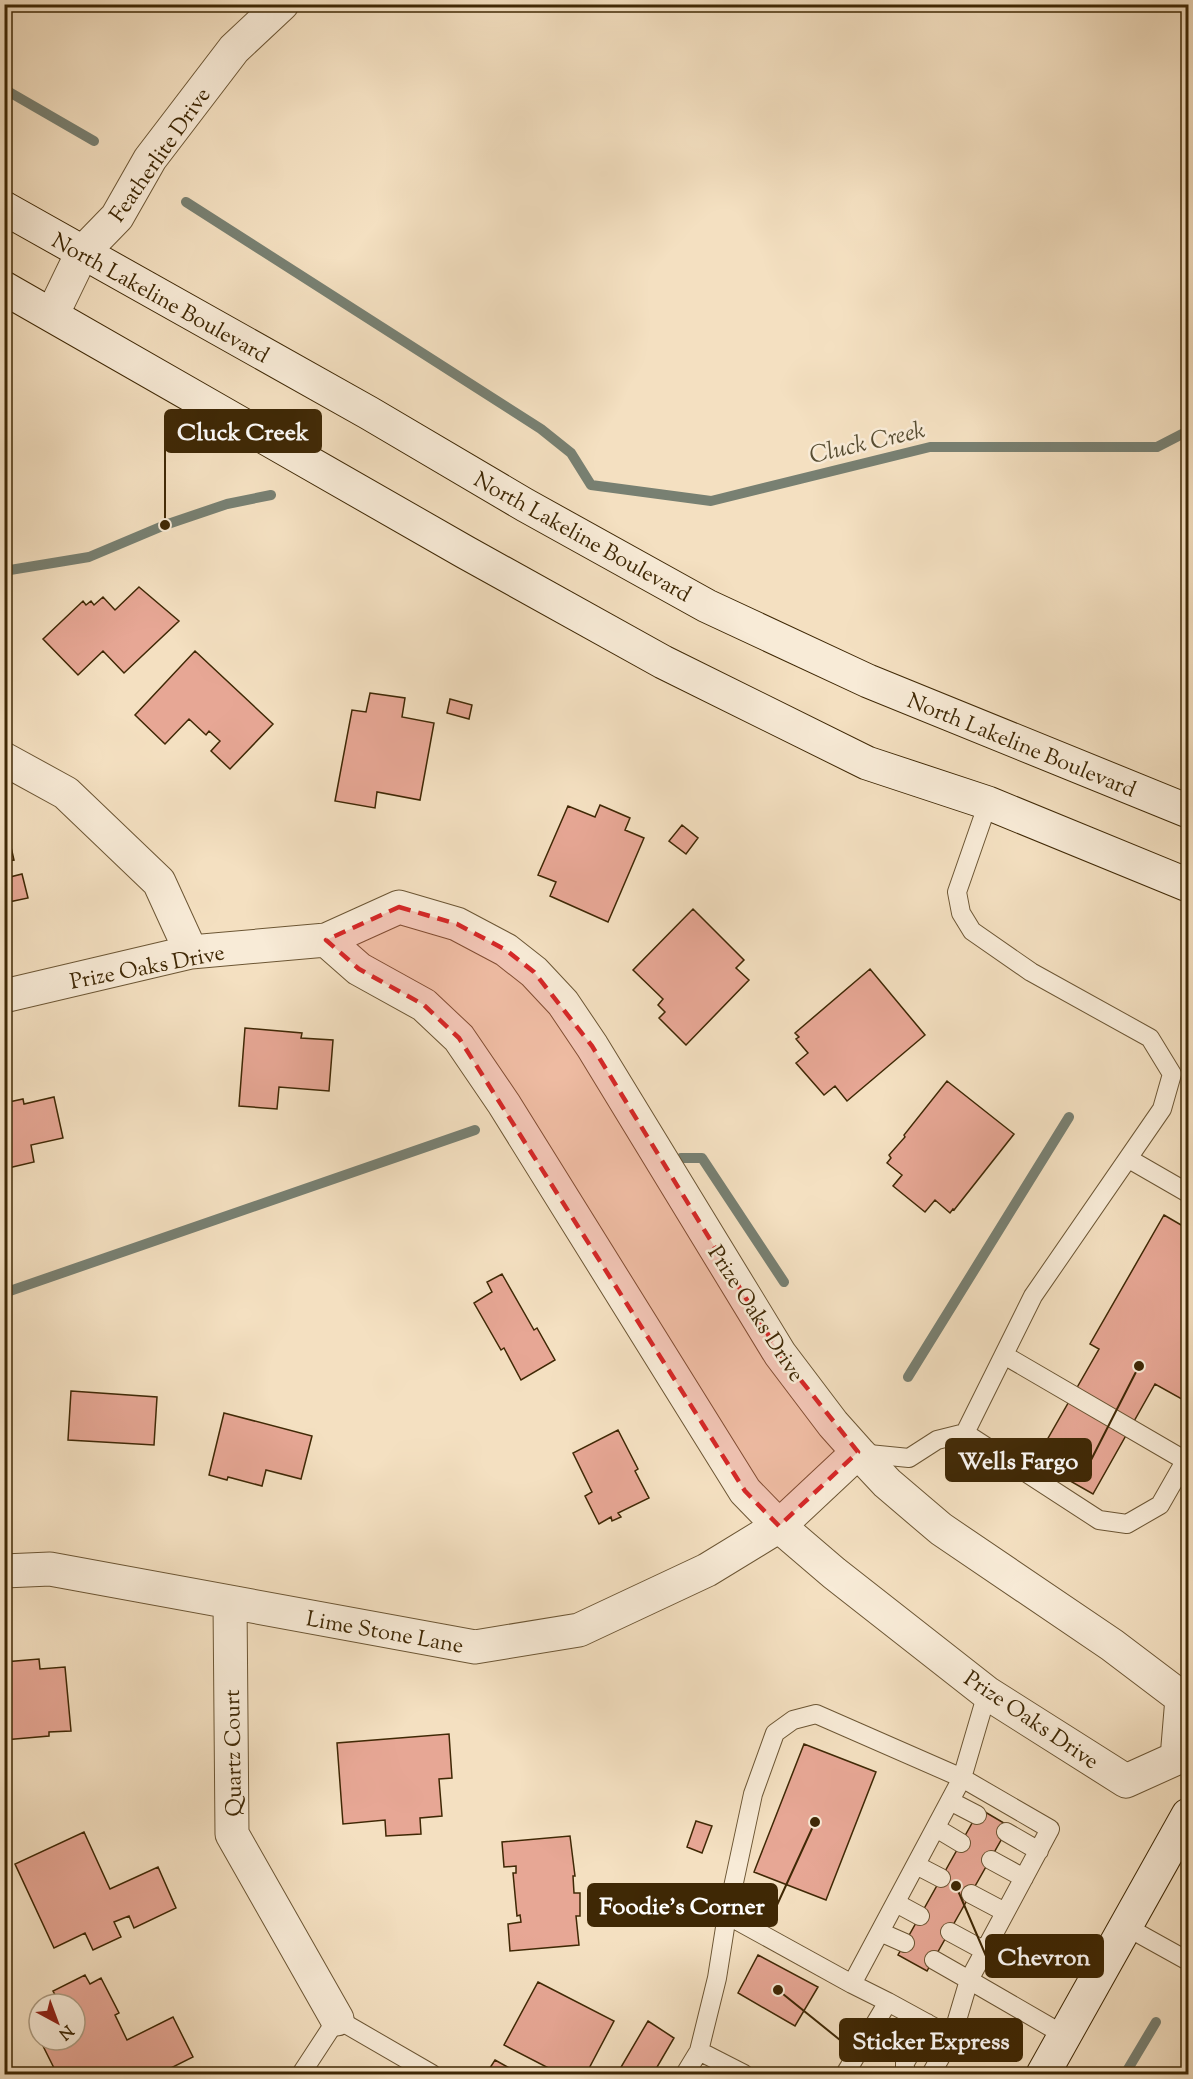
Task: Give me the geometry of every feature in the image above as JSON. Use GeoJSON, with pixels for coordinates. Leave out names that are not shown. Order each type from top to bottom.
{"type":"FeatureCollection","features":[{"type":"Feature","properties":{"kind":"street","name":"Featherlite Drive"},"geometry":{"type":"LineString","coordinates":[[52,315],[82,253],[117,218],[150,159],[234,49],[282,4]]}},
{"type":"Feature","properties":{"kind":"street","name":"North Lakeline Boulevard"},"geometry":{"type":"LineString","coordinates":[[4,208],[359,408],[535,511],[707,606],[868,681],[1188,811]]}},
{"type":"Feature","properties":{"kind":"street"},"geometry":{"type":"LineString","coordinates":[[4,288],[465,552],[663,662],[867,763],[988,803],[1188,885]]}},
{"type":"Feature","properties":{"kind":"street"},"geometry":{"type":"LineString","coordinates":[[4,759],[66,793],[159,882],[191,952]]}},
{"type":"Feature","properties":{"kind":"street","name":"Prize Oaks Drive"},"geometry":{"type":"LineString","coordinates":[[4,996],[191,952],[326,940],[399,907],[457,924],[507,950],[534,972],[563,1003],[780,1354],[826,1415],[887,1483],[941,1529],[1112,1645],[1182,1698],[1183,1762],[1126,1781],[987,1693],[834,1573],[779,1526],[746,1491],[504,1104],[459,1038],[424,1005],[359,969],[326,940]]}},
{"type":"Feature","properties":{"kind":"street","name":"Lime Stone Lane"},"geometry":{"type":"LineString","coordinates":[[4,1572],[50,1569],[475,1647],[579,1630],[707,1570],[779,1526],[858,1452]]}},
{"type":"Feature","properties":{"kind":"street","name":"Quartz Court"},"geometry":{"type":"LineString","coordinates":[[230,1603],[232,1834],[337,2019]]}},
{"type":"Feature","properties":{"kind":"street"},"geometry":{"type":"LineString","coordinates":[[1043,2074],[1188,1815]]}},
{"type":"Feature","properties":{"kind":"lane"},"geometry":{"type":"LineString","coordinates":[[965,1433],[1033,1296],[1129,1159],[1180,1076],[1150,1038],[1031,972],[972,931],[961,913],[957,892],[988,803]]}},
{"type":"Feature","properties":{"kind":"lane"},"geometry":{"type":"LineString","coordinates":[[1129,1159],[1188,1193]]}},
{"type":"Feature","properties":{"kind":"lane"},"geometry":{"type":"LineString","coordinates":[[858,1452],[909,1458],[937,1440],[965,1433],[1099,1520],[1127,1524],[1160,1505],[1187,1459],[1004,1355]]}},
{"type":"Feature","properties":{"kind":"lane"},"geometry":{"type":"LineString","coordinates":[[852,1984],[962,1778],[987,1693]]}},
{"type":"Feature","properties":{"kind":"lane"},"geometry":{"type":"LineString","coordinates":[[685,2074],[699,2051],[717,1978],[726,1915],[753,1794],[775,1733],[793,1720],[816,1714],[962,1778],[1050,1829],[969,1980],[952,2037],[931,2074]]}},
{"type":"Feature","properties":{"kind":"lane"},"geometry":{"type":"LineString","coordinates":[[950,1801],[977,1815]]}},
{"type":"Feature","properties":{"kind":"lane"},"geometry":{"type":"LineString","coordinates":[[936,1828],[961,1843]]}},
{"type":"Feature","properties":{"kind":"lane"},"geometry":{"type":"LineString","coordinates":[[1006,1832],[1039,1851]]}},
{"type":"Feature","properties":{"kind":"lane"},"geometry":{"type":"LineString","coordinates":[[991,1860],[1024,1878]]}},
{"type":"Feature","properties":{"kind":"lane"},"geometry":{"type":"LineString","coordinates":[[916,1865],[941,1878]]}},
{"type":"Feature","properties":{"kind":"lane"},"geometry":{"type":"LineString","coordinates":[[971,1894],[1005,1912]]}},
{"type":"Feature","properties":{"kind":"lane"},"geometry":{"type":"LineString","coordinates":[[896,1903],[920,1916]]}},
{"type":"Feature","properties":{"kind":"lane"},"geometry":{"type":"LineString","coordinates":[[726,1915],[952,2037]]}},
{"type":"Feature","properties":{"kind":"lane"},"geometry":{"type":"LineString","coordinates":[[1125,1926],[1188,1961]]}},
{"type":"Feature","properties":{"kind":"lane"},"geometry":{"type":"LineString","coordinates":[[880,1932],[905,1943]]}},
{"type":"Feature","properties":{"kind":"lane"},"geometry":{"type":"LineString","coordinates":[[950,1932],[985,1951]]}},
{"type":"Feature","properties":{"kind":"lane"},"geometry":{"type":"LineString","coordinates":[[934,1960],[1064,2035]]}},
{"type":"Feature","properties":{"kind":"lane"},"geometry":{"type":"LineString","coordinates":[[845,2074],[888,2002]]}},
{"type":"Feature","properties":{"kind":"lane"},"geometry":{"type":"LineString","coordinates":[[302,2074],[337,2019],[432,2074]]}},
{"type":"Feature","properties":{"kind":"lane"},"geometry":{"type":"LineString","coordinates":[[887,2074],[904,2069],[927,2023]]}},
{"type":"Feature","properties":{"kind":"lane"},"geometry":{"type":"LineString","coordinates":[[699,2051],[744,2074]]}},
{"type":"Feature","properties":{"kind":"highlighted area"},"geometry":{"type":"Polygon","coordinates":[[[399,907],[457,924],[506,950],[534,972],[592,1046],[780,1354],[858,1452],[779,1526],[745,1491],[459,1038],[424,1005],[359,969],[326,940],[399,907]]]}},
{"type":"Feature","properties":{"kind":"building"},"geometry":{"type":"Polygon","coordinates":[[[139,587],[179,621],[124,673],[103,651],[78,675],[43,639],[83,601],[86,605],[91,601],[94,605],[103,597],[115,610],[139,587]]]}},
{"type":"Feature","properties":{"kind":"building"},"geometry":{"type":"Polygon","coordinates":[[[195,651],[273,724],[230,769],[211,751],[220,741],[209,731],[206,735],[189,719],[165,744],[135,715],[195,651]]]}},
{"type":"Feature","properties":{"kind":"building"},"geometry":{"type":"Polygon","coordinates":[[[370,693],[405,698],[402,717],[434,723],[420,800],[377,792],[375,808],[335,801],[352,710],[366,712],[370,693]]]}},
{"type":"Feature","properties":{"kind":"building"},"geometry":{"type":"Polygon","coordinates":[[[450,699],[472,705],[469,719],[447,713],[450,699]]]}},
{"type":"Feature","properties":{"kind":"building"},"geometry":{"type":"Polygon","coordinates":[[[600,805],[630,818],[625,830],[644,838],[608,922],[550,896],[556,882],[538,875],[568,806],[595,817],[600,805]]]}},
{"type":"Feature","properties":{"kind":"building"},"geometry":{"type":"Polygon","coordinates":[[[682,825],[698,838],[686,854],[669,841],[682,825]]]}},
{"type":"Feature","properties":{"kind":"building"},"geometry":{"type":"Polygon","coordinates":[[[8,834],[14,860],[7,861],[10,877],[22,874],[28,898],[4,903],[4,835],[8,834]]]}},
{"type":"Feature","properties":{"kind":"building"},"geometry":{"type":"Polygon","coordinates":[[[693,909],[744,960],[736,968],[749,980],[686,1045],[659,1018],[665,1012],[658,1005],[663,999],[633,970],[693,909]]]}},
{"type":"Feature","properties":{"kind":"building"},"geometry":{"type":"Polygon","coordinates":[[[870,969],[925,1035],[847,1101],[835,1086],[824,1095],[796,1063],[808,1053],[796,1039],[799,1037],[795,1033],[870,969]]]}},
{"type":"Feature","properties":{"kind":"building"},"geometry":{"type":"Polygon","coordinates":[[[245,1028],[302,1033],[301,1038],[333,1040],[329,1091],[279,1087],[277,1109],[239,1106],[245,1028]]]}},
{"type":"Feature","properties":{"kind":"building"},"geometry":{"type":"Polygon","coordinates":[[[947,1081],[1014,1134],[954,1210],[950,1213],[935,1200],[925,1212],[893,1186],[902,1175],[887,1163],[891,1158],[889,1155],[947,1081]]]}},
{"type":"Feature","properties":{"kind":"building"},"geometry":{"type":"Polygon","coordinates":[[[54,1097],[63,1138],[31,1145],[34,1162],[4,1169],[4,1103],[23,1099],[24,1104],[54,1097]]]}},
{"type":"Feature","properties":{"kind":"building"},"geometry":{"type":"Polygon","coordinates":[[[1164,1215],[1188,1229],[1188,1399],[1187,1402],[1155,1384],[1093,1494],[1035,1461],[1099,1349],[1090,1344],[1164,1215]]]}},
{"type":"Feature","properties":{"kind":"building"},"geometry":{"type":"Polygon","coordinates":[[[502,1274],[534,1330],[537,1328],[555,1360],[521,1380],[504,1348],[501,1350],[474,1303],[492,1292],[487,1282],[502,1274]]]}},
{"type":"Feature","properties":{"kind":"building"},"geometry":{"type":"Polygon","coordinates":[[[71,1391],[157,1397],[154,1445],[68,1440],[71,1391]]]}},
{"type":"Feature","properties":{"kind":"building"},"geometry":{"type":"Polygon","coordinates":[[[224,1413],[312,1436],[301,1479],[266,1470],[262,1486],[228,1477],[227,1480],[209,1475],[224,1413]]]}},
{"type":"Feature","properties":{"kind":"building"},"geometry":{"type":"Polygon","coordinates":[[[618,1430],[638,1469],[635,1471],[649,1498],[618,1513],[621,1517],[612,1521],[611,1517],[599,1524],[585,1496],[592,1492],[573,1453],[618,1430]]]}},
{"type":"Feature","properties":{"kind":"building"},"geometry":{"type":"Polygon","coordinates":[[[39,1659],[40,1669],[65,1667],[71,1731],[49,1732],[49,1736],[4,1740],[4,1662],[39,1659]]]}},
{"type":"Feature","properties":{"kind":"building"},"geometry":{"type":"Polygon","coordinates":[[[449,1734],[452,1778],[439,1779],[442,1816],[420,1818],[421,1834],[386,1836],[385,1820],[343,1824],[337,1743],[449,1734]]]}},
{"type":"Feature","properties":{"kind":"building"},"geometry":{"type":"Polygon","coordinates":[[[804,1744],[876,1772],[826,1900],[754,1872],[804,1744]]]}},
{"type":"Feature","properties":{"kind":"building"},"geometry":{"type":"Polygon","coordinates":[[[980,1809],[1009,1826],[927,1971],[898,1955],[980,1809]]]}},
{"type":"Feature","properties":{"kind":"building"},"geometry":{"type":"Polygon","coordinates":[[[696,1821],[712,1826],[702,1853],[687,1847],[696,1821]]]}},
{"type":"Feature","properties":{"kind":"building"},"geometry":{"type":"Polygon","coordinates":[[[84,1832],[110,1889],[158,1867],[176,1908],[134,1928],[129,1916],[114,1922],[121,1937],[93,1950],[85,1933],[54,1948],[15,1864],[84,1832]]]}},
{"type":"Feature","properties":{"kind":"building"},"geometry":{"type":"Polygon","coordinates":[[[570,1836],[575,1876],[573,1876],[574,1893],[580,1893],[580,1916],[576,1916],[579,1945],[510,1951],[508,1924],[521,1922],[520,1915],[517,1916],[513,1873],[516,1873],[516,1866],[504,1867],[502,1842],[570,1836]]]}},
{"type":"Feature","properties":{"kind":"building"},"geometry":{"type":"Polygon","coordinates":[[[758,1955],[818,1987],[795,2026],[738,1993],[758,1955]]]}},
{"type":"Feature","properties":{"kind":"building"},"geometry":{"type":"Polygon","coordinates":[[[85,1975],[90,1984],[101,1978],[119,2013],[115,2015],[127,2040],[173,2017],[193,2057],[159,2074],[57,2074],[46,2052],[87,2052],[87,1992],[53,1991],[85,1975]]]}},
{"type":"Feature","properties":{"kind":"building"},"geometry":{"type":"Polygon","coordinates":[[[538,1982],[614,2021],[586,2074],[560,2074],[504,2045],[538,1982]]]}},
{"type":"Feature","properties":{"kind":"building"},"geometry":{"type":"Polygon","coordinates":[[[648,2021],[674,2038],[653,2074],[617,2074],[648,2021]]]}},
{"type":"Feature","properties":{"kind":"building"},"geometry":{"type":"Polygon","coordinates":[[[495,2060],[520,2074],[486,2074],[495,2060]]]}},
{"type":"Feature","properties":{"kind":"waterway"},"geometry":{"type":"LineString","coordinates":[[4,89],[94,141]]}},
{"type":"Feature","properties":{"kind":"waterway","name":"Cluck Creek"},"geometry":{"type":"LineString","coordinates":[[186,202],[541,429],[571,453],[591,485],[711,501],[930,447],[1157,447],[1188,431]]}},
{"type":"Feature","properties":{"kind":"waterway","name":"Cluck Creek"},"geometry":{"type":"LineString","coordinates":[[4,571],[89,557],[165,525],[227,504],[271,495]]}},
{"type":"Feature","properties":{"kind":"waterway"},"geometry":{"type":"LineString","coordinates":[[908,1377],[1069,1117]]}},
{"type":"Feature","properties":{"kind":"waterway"},"geometry":{"type":"LineString","coordinates":[[4,1293],[475,1130]]}},
{"type":"Feature","properties":{"kind":"waterway"},"geometry":{"type":"LineString","coordinates":[[681,1158],[702,1158],[784,1282]]}},
{"type":"Feature","properties":{"kind":"waterway"},"geometry":{"type":"LineString","coordinates":[[1125,2074],[1156,2022]]}},
{"type":"Feature","properties":{"kind":"place","name":"Cluck Creek"},"geometry":{"type":"Point","coordinates":[165,525]}},
{"type":"Feature","properties":{"kind":"place","name":"Wells Fargo"},"geometry":{"type":"Point","coordinates":[1139,1366]}},
{"type":"Feature","properties":{"kind":"place","name":"Foodie's Corner"},"geometry":{"type":"Point","coordinates":[815,1822]}},
{"type":"Feature","properties":{"kind":"place","name":"Chevron"},"geometry":{"type":"Point","coordinates":[956,1886]}},
{"type":"Feature","properties":{"kind":"place","name":"Sticker Express"},"geometry":{"type":"Point","coordinates":[778,1990]}}]}
